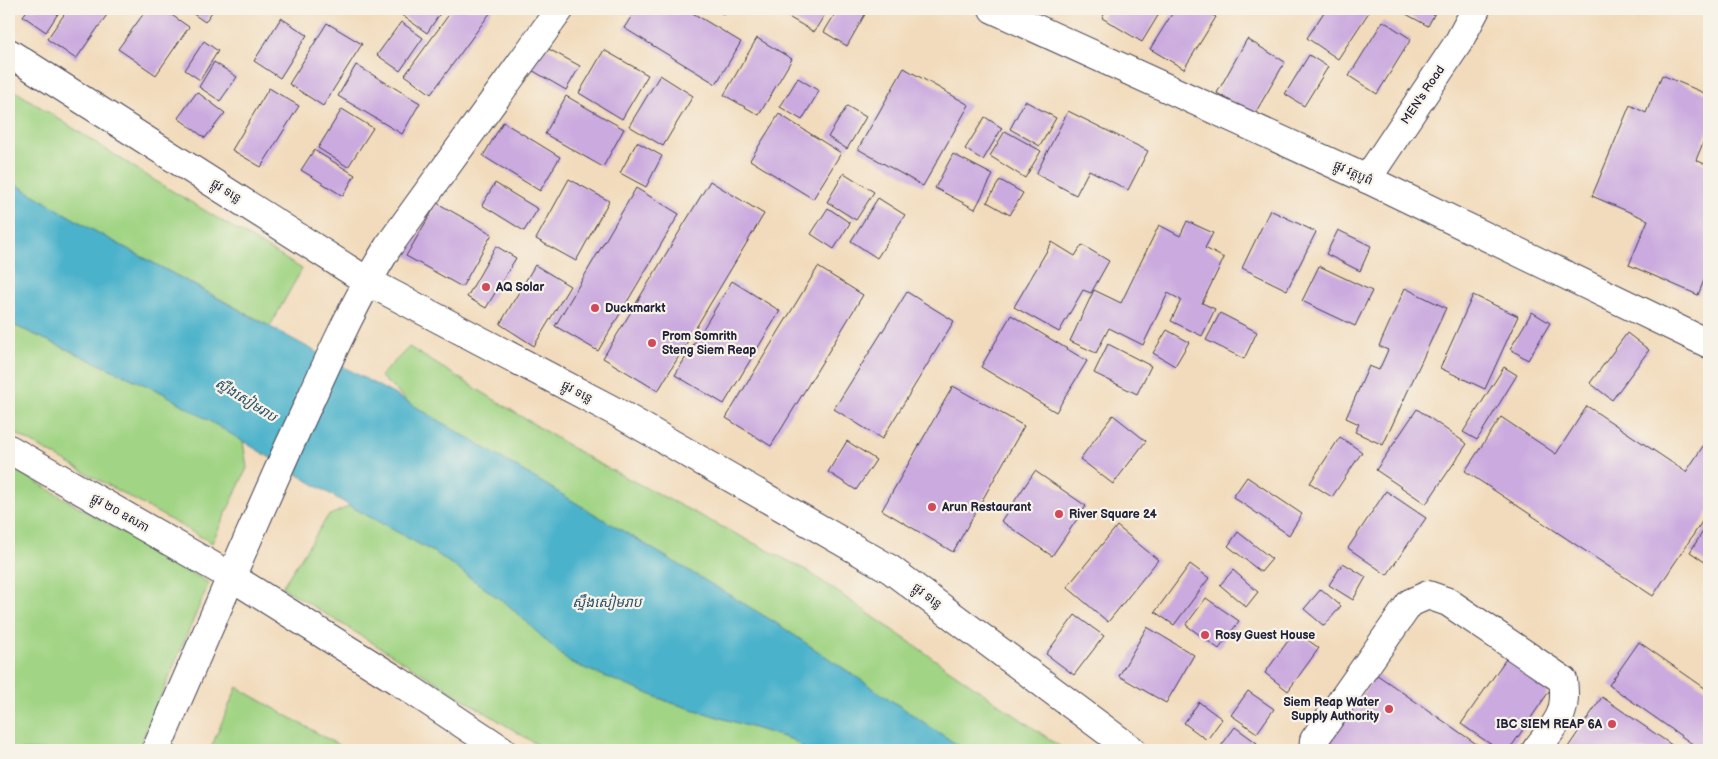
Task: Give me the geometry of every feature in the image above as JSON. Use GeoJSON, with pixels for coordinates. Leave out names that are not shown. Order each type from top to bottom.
{"type":"FeatureCollection","features":[{"type":"Feature","properties":{"kind":"street"},"geometry":{"type":"LineString","coordinates":[[156,750],[230,576],[367,281],[388,247],[560,9]]}},
{"type":"Feature","properties":{"kind":"street","name":"ផ្លូវ វត្តបូព៌"},"geometry":{"type":"LineString","coordinates":[[992,9],[1367,179],[1709,344]]}},
{"type":"Feature","properties":{"kind":"street","name":"MEN's Road"},"geometry":{"type":"LineString","coordinates":[[1367,179],[1458,43],[1476,9]]}},
{"type":"Feature","properties":{"kind":"street","name":"ផ្លូវ ទន្លេ"},"geometry":{"type":"LineString","coordinates":[[9,53],[367,281],[618,413],[890,568],[1132,750]]}},
{"type":"Feature","properties":{"kind":"street","name":"ផ្លូវ ២០ ឧសភា"},"geometry":{"type":"LineString","coordinates":[[9,450],[230,576],[502,750]]}},
{"type":"Feature","properties":{"kind":"street"},"geometry":{"type":"LineString","coordinates":[[1313,750],[1314,740],[1410,603],[1428,596],[1448,602],[1563,680],[1566,697],[1562,714],[1536,750]]}},
{"type":"Feature","properties":{"kind":"green space"},"geometry":{"type":"Polygon","coordinates":[[[9,87],[154,180],[302,269],[270,326],[91,229],[9,180],[9,87]]]}},
{"type":"Feature","properties":{"kind":"green space"},"geometry":{"type":"Polygon","coordinates":[[[9,323],[163,393],[243,441],[247,468],[212,543],[9,430],[9,323]]]}},
{"type":"Feature","properties":{"kind":"green space"},"geometry":{"type":"Polygon","coordinates":[[[409,347],[592,460],[806,570],[1065,750],[965,750],[776,623],[408,402],[380,376],[409,347]]]}},
{"type":"Feature","properties":{"kind":"green space"},"geometry":{"type":"Polygon","coordinates":[[[9,466],[209,583],[138,750],[9,750],[9,466]]]}},
{"type":"Feature","properties":{"kind":"green space"},"geometry":{"type":"Polygon","coordinates":[[[350,506],[437,554],[508,605],[569,662],[669,702],[793,740],[806,750],[546,750],[282,587],[328,516],[350,506]]]}},
{"type":"Feature","properties":{"kind":"green space"},"geometry":{"type":"Polygon","coordinates":[[[237,687],[347,750],[210,750],[237,687]]]}},
{"type":"Feature","properties":{"kind":"water","name":"ស្ទឹងសៀមរាប"},"geometry":{"type":"Polygon","coordinates":[[[9,180],[91,229],[408,402],[776,623],[965,750],[806,750],[793,740],[669,702],[569,662],[508,605],[437,554],[350,506],[163,393],[9,323],[9,180]]]}},
{"type":"Feature","properties":{"kind":"building"},"geometry":{"type":"Polygon","coordinates":[[[28,9],[61,9],[46,32],[23,16],[28,9]]]}},
{"type":"Feature","properties":{"kind":"building"},"geometry":{"type":"Polygon","coordinates":[[[68,9],[111,9],[76,59],[47,39],[68,9]]]}},
{"type":"Feature","properties":{"kind":"building"},"geometry":{"type":"Polygon","coordinates":[[[147,9],[163,9],[189,27],[156,75],[118,49],[147,9]]]}},
{"type":"Feature","properties":{"kind":"building"},"geometry":{"type":"Polygon","coordinates":[[[186,9],[214,9],[205,22],[186,9]]]}},
{"type":"Feature","properties":{"kind":"building"},"geometry":{"type":"Polygon","coordinates":[[[393,9],[443,9],[427,33],[393,9]]]}},
{"type":"Feature","properties":{"kind":"building"},"geometry":{"type":"Polygon","coordinates":[[[453,9],[493,9],[431,94],[405,75],[453,9]]]}},
{"type":"Feature","properties":{"kind":"building"},"geometry":{"type":"Polygon","coordinates":[[[636,9],[686,9],[741,42],[716,84],[624,28],[636,9]]]}},
{"type":"Feature","properties":{"kind":"building"},"geometry":{"type":"Polygon","coordinates":[[[715,9],[727,9],[724,14],[715,9]]]}},
{"type":"Feature","properties":{"kind":"building"},"geometry":{"type":"Polygon","coordinates":[[[775,9],[828,9],[814,32],[775,9]]]}},
{"type":"Feature","properties":{"kind":"building"},"geometry":{"type":"Polygon","coordinates":[[[838,9],[868,9],[847,46],[824,32],[838,9]]]}},
{"type":"Feature","properties":{"kind":"building"},"geometry":{"type":"Polygon","coordinates":[[[1107,9],[1162,9],[1142,42],[1102,18],[1107,9]]]}},
{"type":"Feature","properties":{"kind":"building"},"geometry":{"type":"Polygon","coordinates":[[[1175,9],[1202,9],[1216,17],[1184,69],[1150,49],[1175,9]]]}},
{"type":"Feature","properties":{"kind":"building"},"geometry":{"type":"Polygon","coordinates":[[[1326,9],[1371,9],[1338,59],[1307,38],[1326,9]]]}},
{"type":"Feature","properties":{"kind":"building"},"geometry":{"type":"Polygon","coordinates":[[[1397,9],[1437,9],[1428,26],[1397,9]]]}},
{"type":"Feature","properties":{"kind":"building"},"geometry":{"type":"Polygon","coordinates":[[[1627,9],[1642,9],[1640,14],[1627,9]]]}},
{"type":"Feature","properties":{"kind":"building"},"geometry":{"type":"Polygon","coordinates":[[[281,18],[307,35],[280,78],[254,61],[281,18]]]}},
{"type":"Feature","properties":{"kind":"building"},"geometry":{"type":"Polygon","coordinates":[[[1383,21],[1411,39],[1377,94],[1349,76],[1383,21]]]}},
{"type":"Feature","properties":{"kind":"building"},"geometry":{"type":"Polygon","coordinates":[[[401,22],[423,38],[400,71],[377,55],[401,22]]]}},
{"type":"Feature","properties":{"kind":"building"},"geometry":{"type":"Polygon","coordinates":[[[327,23],[362,44],[323,106],[289,84],[327,23]]]}},
{"type":"Feature","properties":{"kind":"building"},"geometry":{"type":"Polygon","coordinates":[[[757,38],[792,59],[759,115],[724,95],[757,38]]]}},
{"type":"Feature","properties":{"kind":"building"},"geometry":{"type":"Polygon","coordinates":[[[1247,39],[1285,62],[1254,115],[1217,93],[1247,39]]]}},
{"type":"Feature","properties":{"kind":"building"},"geometry":{"type":"Polygon","coordinates":[[[204,41],[218,51],[200,80],[185,70],[204,41]]]}},
{"type":"Feature","properties":{"kind":"building"},"geometry":{"type":"Polygon","coordinates":[[[543,46],[580,66],[566,90],[530,69],[543,46]]]}},
{"type":"Feature","properties":{"kind":"building"},"geometry":{"type":"Polygon","coordinates":[[[604,50],[648,75],[622,119],[579,93],[604,50]]]}},
{"type":"Feature","properties":{"kind":"building"},"geometry":{"type":"Polygon","coordinates":[[[1309,55],[1328,67],[1304,106],[1285,94],[1309,55]]]}},
{"type":"Feature","properties":{"kind":"building"},"geometry":{"type":"Polygon","coordinates":[[[214,62],[237,77],[220,101],[199,87],[214,62]]]}},
{"type":"Feature","properties":{"kind":"building"},"geometry":{"type":"Polygon","coordinates":[[[356,65],[420,103],[402,134],[338,96],[356,65]]]}},
{"type":"Feature","properties":{"kind":"building"},"geometry":{"type":"Polygon","coordinates":[[[904,68],[969,105],[923,186],[858,149],[904,68]]]}},
{"type":"Feature","properties":{"kind":"building"},"geometry":{"type":"Polygon","coordinates":[[[660,75],[693,96],[663,146],[629,126],[660,75]]]}},
{"type":"Feature","properties":{"kind":"building"},"geometry":{"type":"Polygon","coordinates":[[[1662,75],[1709,95],[1709,128],[1696,160],[1709,166],[1709,268],[1698,295],[1629,265],[1648,220],[1592,196],[1630,105],[1646,113],[1662,75]]]}},
{"type":"Feature","properties":{"kind":"building"},"geometry":{"type":"Polygon","coordinates":[[[798,78],[819,91],[802,120],[780,107],[798,78]]]}},
{"type":"Feature","properties":{"kind":"building"},"geometry":{"type":"Polygon","coordinates":[[[269,88],[299,106],[261,167],[232,150],[269,88]]]}},
{"type":"Feature","properties":{"kind":"building"},"geometry":{"type":"Polygon","coordinates":[[[197,92],[225,113],[205,138],[178,118],[197,92]]]}},
{"type":"Feature","properties":{"kind":"building"},"geometry":{"type":"Polygon","coordinates":[[[566,96],[624,129],[603,167],[545,134],[566,96]]]}},
{"type":"Feature","properties":{"kind":"building"},"geometry":{"type":"Polygon","coordinates":[[[1025,101],[1056,118],[1040,146],[1010,129],[1025,101]]]}},
{"type":"Feature","properties":{"kind":"building"},"geometry":{"type":"Polygon","coordinates":[[[847,106],[866,117],[847,149],[828,137],[847,106]]]}},
{"type":"Feature","properties":{"kind":"building"},"geometry":{"type":"Polygon","coordinates":[[[342,109],[373,128],[348,167],[318,148],[342,109]]]}},
{"type":"Feature","properties":{"kind":"building"},"geometry":{"type":"Polygon","coordinates":[[[1068,111],[1148,151],[1128,190],[1089,170],[1076,195],[1036,174],[1068,111]]]}},
{"type":"Feature","properties":{"kind":"building"},"geometry":{"type":"Polygon","coordinates":[[[779,114],[841,153],[813,199],[750,160],[779,114]]]}},
{"type":"Feature","properties":{"kind":"building"},"geometry":{"type":"Polygon","coordinates":[[[985,117],[1002,128],[983,160],[965,149],[985,117]]]}},
{"type":"Feature","properties":{"kind":"building"},"geometry":{"type":"Polygon","coordinates":[[[503,122],[560,157],[540,191],[483,156],[503,122]]]}},
{"type":"Feature","properties":{"kind":"building"},"geometry":{"type":"Polygon","coordinates":[[[1005,131],[1041,151],[1025,178],[990,156],[1005,131]]]}},
{"type":"Feature","properties":{"kind":"building"},"geometry":{"type":"Polygon","coordinates":[[[637,142],[662,156],[646,187],[620,173],[637,142]]]}},
{"type":"Feature","properties":{"kind":"building"},"geometry":{"type":"Polygon","coordinates":[[[314,150],[355,175],[343,196],[301,170],[314,150]]]}},
{"type":"Feature","properties":{"kind":"building"},"geometry":{"type":"Polygon","coordinates":[[[953,154],[993,175],[975,209],[935,188],[953,154]]]}},
{"type":"Feature","properties":{"kind":"building"},"geometry":{"type":"Polygon","coordinates":[[[844,173],[874,192],[856,220],[827,202],[844,173]]]}},
{"type":"Feature","properties":{"kind":"building"},"geometry":{"type":"Polygon","coordinates":[[[569,179],[609,201],[576,261],[536,239],[569,179]]]}},
{"type":"Feature","properties":{"kind":"building"},"geometry":{"type":"Polygon","coordinates":[[[1000,180],[1023,193],[1010,215],[987,202],[1000,180]]]}},
{"type":"Feature","properties":{"kind":"building"},"geometry":{"type":"Polygon","coordinates":[[[710,181],[764,214],[658,391],[603,358],[710,181]]]}},
{"type":"Feature","properties":{"kind":"building"},"geometry":{"type":"Polygon","coordinates":[[[495,183],[538,209],[524,231],[482,205],[495,183]]]}},
{"type":"Feature","properties":{"kind":"building"},"geometry":{"type":"Polygon","coordinates":[[[636,188],[679,214],[598,351],[555,326],[636,188]]]}},
{"type":"Feature","properties":{"kind":"building"},"geometry":{"type":"Polygon","coordinates":[[[878,198],[905,215],[877,258],[851,241],[878,198]]]}},
{"type":"Feature","properties":{"kind":"building"},"geometry":{"type":"Polygon","coordinates":[[[437,203],[492,234],[462,287],[406,256],[437,203]]]}},
{"type":"Feature","properties":{"kind":"building"},"geometry":{"type":"Polygon","coordinates":[[[828,208],[850,223],[834,249],[811,234],[828,208]]]}},
{"type":"Feature","properties":{"kind":"building"},"geometry":{"type":"Polygon","coordinates":[[[1270,210],[1316,232],[1287,290],[1242,268],[1270,210]]]}},
{"type":"Feature","properties":{"kind":"building"},"geometry":{"type":"Polygon","coordinates":[[[1187,221],[1213,233],[1205,248],[1224,258],[1202,303],[1215,309],[1202,336],[1171,321],[1181,300],[1168,293],[1143,345],[1109,328],[1096,353],[1070,341],[1094,290],[1121,303],[1159,225],[1180,236],[1187,221]]]}},
{"type":"Feature","properties":{"kind":"building"},"geometry":{"type":"Polygon","coordinates":[[[1338,230],[1371,246],[1360,271],[1326,254],[1338,230]]]}},
{"type":"Feature","properties":{"kind":"building"},"geometry":{"type":"Polygon","coordinates":[[[1052,242],[1075,256],[1082,245],[1109,261],[1091,293],[1083,290],[1059,332],[1014,307],[1052,242]]]}},
{"type":"Feature","properties":{"kind":"building"},"geometry":{"type":"Polygon","coordinates":[[[496,246],[516,258],[486,308],[467,297],[496,246]]]}},
{"type":"Feature","properties":{"kind":"building"},"geometry":{"type":"Polygon","coordinates":[[[535,265],[570,286],[534,346],[500,324],[535,265]]]}},
{"type":"Feature","properties":{"kind":"building"},"geometry":{"type":"Polygon","coordinates":[[[1319,266],[1372,291],[1355,326],[1302,301],[1319,266]]]}},
{"type":"Feature","properties":{"kind":"building"},"geometry":{"type":"Polygon","coordinates":[[[818,267],[863,295],[771,446],[726,418],[818,267]]]}},
{"type":"Feature","properties":{"kind":"building"},"geometry":{"type":"Polygon","coordinates":[[[732,281],[780,311],[724,404],[675,375],[732,281]]]}},
{"type":"Feature","properties":{"kind":"building"},"geometry":{"type":"Polygon","coordinates":[[[1405,288],[1446,308],[1383,445],[1355,432],[1359,424],[1346,418],[1369,366],[1379,370],[1388,350],[1379,346],[1405,288]]]}},
{"type":"Feature","properties":{"kind":"building"},"geometry":{"type":"Polygon","coordinates":[[[907,292],[954,321],[882,439],[834,409],[907,292]]]}},
{"type":"Feature","properties":{"kind":"building"},"geometry":{"type":"Polygon","coordinates":[[[1473,295],[1518,316],[1485,389],[1440,368],[1473,295]]]}},
{"type":"Feature","properties":{"kind":"building"},"geometry":{"type":"Polygon","coordinates":[[[1532,312],[1550,323],[1528,360],[1510,349],[1532,312]]]}},
{"type":"Feature","properties":{"kind":"building"},"geometry":{"type":"Polygon","coordinates":[[[1220,313],[1257,332],[1244,359],[1206,340],[1220,313]]]}},
{"type":"Feature","properties":{"kind":"building"},"geometry":{"type":"Polygon","coordinates":[[[1011,315],[1087,361],[1056,412],[981,367],[1011,315]]]}},
{"type":"Feature","properties":{"kind":"building"},"geometry":{"type":"Polygon","coordinates":[[[1167,330],[1189,342],[1175,366],[1153,353],[1167,330]]]}},
{"type":"Feature","properties":{"kind":"building"},"geometry":{"type":"Polygon","coordinates":[[[1627,333],[1649,350],[1612,400],[1590,383],[1627,333]]]}},
{"type":"Feature","properties":{"kind":"building"},"geometry":{"type":"Polygon","coordinates":[[[1108,344],[1151,366],[1137,394],[1094,373],[1108,344]]]}},
{"type":"Feature","properties":{"kind":"building"},"geometry":{"type":"Polygon","coordinates":[[[1504,367],[1517,375],[1477,440],[1463,432],[1504,367]]]}},
{"type":"Feature","properties":{"kind":"building"},"geometry":{"type":"Polygon","coordinates":[[[953,386],[1024,426],[953,552],[882,510],[953,386]]]}},
{"type":"Feature","properties":{"kind":"building"},"geometry":{"type":"Polygon","coordinates":[[[1587,406],[1686,472],[1709,437],[1709,511],[1653,596],[1465,471],[1501,417],[1556,454],[1587,406]]]}},
{"type":"Feature","properties":{"kind":"building"},"geometry":{"type":"Polygon","coordinates":[[[1417,409],[1467,444],[1426,504],[1376,470],[1417,409]]]}},
{"type":"Feature","properties":{"kind":"building"},"geometry":{"type":"Polygon","coordinates":[[[1113,415],[1146,441],[1113,484],[1080,459],[1113,415]]]}},
{"type":"Feature","properties":{"kind":"building"},"geometry":{"type":"Polygon","coordinates":[[[1340,437],[1362,452],[1332,497],[1310,483],[1340,437]]]}},
{"type":"Feature","properties":{"kind":"building"},"geometry":{"type":"Polygon","coordinates":[[[847,441],[876,460],[856,490],[828,472],[847,441]]]}},
{"type":"Feature","properties":{"kind":"building"},"geometry":{"type":"Polygon","coordinates":[[[1035,471],[1086,506],[1052,556],[1001,521],[1035,471]]]}},
{"type":"Feature","properties":{"kind":"building"},"geometry":{"type":"Polygon","coordinates":[[[1247,477],[1302,514],[1289,535],[1233,497],[1247,477]]]}},
{"type":"Feature","properties":{"kind":"building"},"geometry":{"type":"Polygon","coordinates":[[[1386,491],[1426,518],[1387,575],[1348,548],[1386,491]]]}},
{"type":"Feature","properties":{"kind":"building"},"geometry":{"type":"Polygon","coordinates":[[[1709,522],[1709,565],[1690,552],[1709,522]]]}},
{"type":"Feature","properties":{"kind":"building"},"geometry":{"type":"Polygon","coordinates":[[[1117,526],[1158,560],[1108,622],[1067,587],[1117,526]]]}},
{"type":"Feature","properties":{"kind":"building"},"geometry":{"type":"Polygon","coordinates":[[[1238,532],[1272,559],[1261,572],[1228,546],[1238,532]]]}},
{"type":"Feature","properties":{"kind":"building"},"geometry":{"type":"Polygon","coordinates":[[[1343,563],[1366,577],[1353,600],[1329,585],[1343,563]]]}},
{"type":"Feature","properties":{"kind":"building"},"geometry":{"type":"Polygon","coordinates":[[[1190,564],[1209,578],[1174,625],[1155,612],[1190,564]]]}},
{"type":"Feature","properties":{"kind":"building"},"geometry":{"type":"Polygon","coordinates":[[[1233,570],[1258,592],[1246,607],[1220,585],[1233,570]]]}},
{"type":"Feature","properties":{"kind":"building"},"geometry":{"type":"Polygon","coordinates":[[[1321,589],[1341,606],[1324,626],[1304,609],[1321,589]]]}},
{"type":"Feature","properties":{"kind":"building"},"geometry":{"type":"Polygon","coordinates":[[[1206,598],[1239,621],[1219,649],[1186,625],[1206,598]]]}},
{"type":"Feature","properties":{"kind":"building"},"geometry":{"type":"Polygon","coordinates":[[[1075,615],[1104,636],[1074,675],[1046,654],[1075,615]]]}},
{"type":"Feature","properties":{"kind":"building"},"geometry":{"type":"Polygon","coordinates":[[[1147,627],[1194,655],[1166,703],[1119,676],[1147,627]]]}},
{"type":"Feature","properties":{"kind":"building"},"geometry":{"type":"Polygon","coordinates":[[[1295,631],[1319,648],[1288,691],[1265,673],[1295,631]]]}},
{"type":"Feature","properties":{"kind":"building"},"geometry":{"type":"Polygon","coordinates":[[[1639,642],[1709,691],[1709,750],[1701,750],[1609,685],[1639,642]]]}},
{"type":"Feature","properties":{"kind":"building"},"geometry":{"type":"Polygon","coordinates":[[[1508,656],[1552,687],[1509,750],[1499,750],[1461,724],[1508,656]]]}},
{"type":"Feature","properties":{"kind":"building","name":"Siem Reap Water Supply Authority"},"geometry":{"type":"Polygon","coordinates":[[[1376,674],[1485,750],[1338,750],[1329,744],[1376,674]]]}},
{"type":"Feature","properties":{"kind":"building"},"geometry":{"type":"Polygon","coordinates":[[[1248,691],[1274,709],[1257,733],[1231,715],[1248,691]]]}},
{"type":"Feature","properties":{"kind":"building","name":"IBC SIEM REAP 6A"},"geometry":{"type":"Polygon","coordinates":[[[1602,697],[1679,750],[1566,750],[1602,697]]]}},
{"type":"Feature","properties":{"kind":"building"},"geometry":{"type":"Polygon","coordinates":[[[1199,702],[1222,719],[1207,740],[1184,723],[1199,702]]]}},
{"type":"Feature","properties":{"kind":"building"},"geometry":{"type":"Polygon","coordinates":[[[1235,727],[1257,743],[1252,750],[1218,750],[1235,727]]]}},
{"type":"Feature","properties":{"kind":"place","name":"AQ Solar"},"geometry":{"type":"Point","coordinates":[486,287]}},
{"type":"Feature","properties":{"kind":"place","name":"Duckmarkt"},"geometry":{"type":"Point","coordinates":[595,308]}},
{"type":"Feature","properties":{"kind":"place","name":"Prom Somrith Steng Siem Reap"},"geometry":{"type":"Point","coordinates":[652,343]}},
{"type":"Feature","properties":{"kind":"place","name":"Arun Restaurant"},"geometry":{"type":"Point","coordinates":[932,507]}},
{"type":"Feature","properties":{"kind":"place","name":"River Square 24"},"geometry":{"type":"Point","coordinates":[1059,514]}},
{"type":"Feature","properties":{"kind":"place","name":"Rosy Guest House"},"geometry":{"type":"Point","coordinates":[1205,635]}},
{"type":"Feature","properties":{"kind":"place","name":"Siem Reap Water Supply Authority"},"geometry":{"type":"Point","coordinates":[1389,709]}},
{"type":"Feature","properties":{"kind":"place","name":"IBC SIEM REAP 6A"},"geometry":{"type":"Point","coordinates":[1612,724]}}]}
